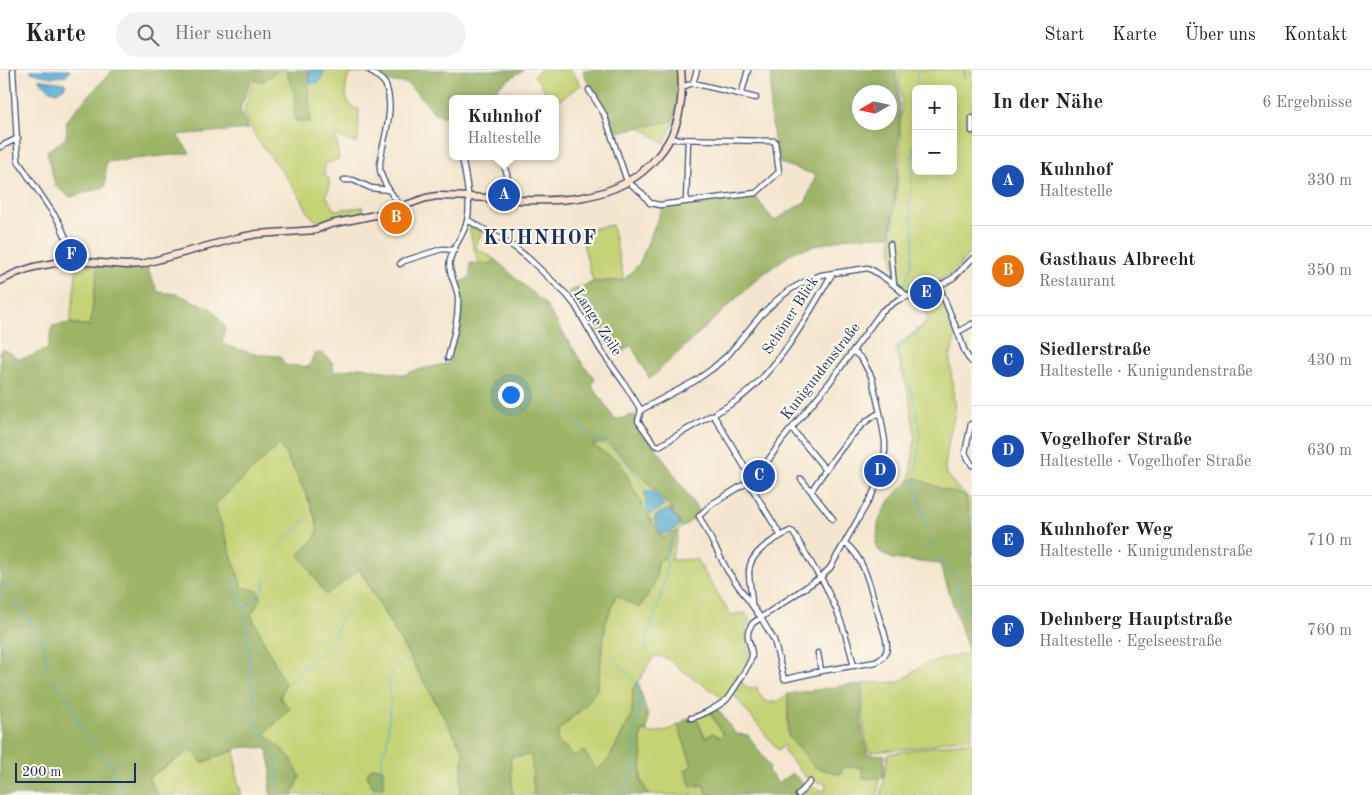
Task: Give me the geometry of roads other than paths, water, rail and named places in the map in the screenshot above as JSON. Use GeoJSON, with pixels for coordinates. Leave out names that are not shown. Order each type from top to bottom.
{"type":"FeatureCollection","features":[{"type":"Feature","properties":{"kind":"street"},"geometry":{"type":"LineString","coordinates":[[13,70],[18,161],[59,222],[76,261]]}},
{"type":"Feature","properties":{"kind":"street"},"geometry":{"type":"LineString","coordinates":[[370,70],[383,81],[389,100],[390,114],[379,165],[381,175],[401,207]]}},
{"type":"Feature","properties":{"kind":"street"},"geometry":{"type":"LineString","coordinates":[[0,281],[34,267],[55,263],[76,261],[126,265],[142,264],[257,234],[332,228],[437,196],[532,201],[579,198],[610,190],[643,172],[654,162],[670,139],[681,107],[681,70]]}},
{"type":"Feature","properties":{"kind":"street"},"geometry":{"type":"LineString","coordinates":[[693,83],[697,70]]}},
{"type":"Feature","properties":{"kind":"street"},"geometry":{"type":"LineString","coordinates":[[741,95],[748,70]]}},
{"type":"Feature","properties":{"kind":"street"},"geometry":{"type":"LineString","coordinates":[[682,87],[693,83],[756,98]]}},
{"type":"Feature","properties":{"kind":"street"},"geometry":{"type":"LineString","coordinates":[[590,90],[604,114],[627,182],[643,194],[650,204],[660,205],[756,193],[779,172],[775,141],[670,139]]}},
{"type":"Feature","properties":{"kind":"street"},"geometry":{"type":"LineString","coordinates":[[972,118],[972,131]]}},
{"type":"Feature","properties":{"kind":"street"},"geometry":{"type":"LineString","coordinates":[[0,146],[18,138]]}},
{"type":"Feature","properties":{"kind":"street"},"geometry":{"type":"LineString","coordinates":[[686,202],[688,140]]}},
{"type":"Feature","properties":{"kind":"street"},"geometry":{"type":"LineString","coordinates":[[448,358],[456,323],[458,299],[450,261],[468,220],[468,197],[463,160]]}},
{"type":"Feature","properties":{"kind":"street"},"geometry":{"type":"LineString","coordinates":[[502,160],[507,174],[511,200]]}},
{"type":"Feature","properties":{"kind":"street"},"geometry":{"type":"LineString","coordinates":[[344,180],[353,180],[371,188],[389,190]]}},
{"type":"Feature","properties":{"kind":"street"},"geometry":{"type":"LineString","coordinates":[[314,230],[339,222],[371,217]]}},
{"type":"Feature","properties":{"kind":"street","name":"Lange Zeile"},"geometry":{"type":"LineString","coordinates":[[468,220],[514,247],[566,294],[575,305],[600,349],[641,410]]}},
{"type":"Feature","properties":{"kind":"street"},"geometry":{"type":"LineString","coordinates":[[890,244],[894,284]]}},
{"type":"Feature","properties":{"kind":"street"},"geometry":{"type":"LineString","coordinates":[[400,264],[442,249],[455,250]]}},
{"type":"Feature","properties":{"kind":"street","name":"Kunigundenstraße"},"geometry":{"type":"LineString","coordinates":[[752,606],[727,570],[699,516],[712,504],[750,480],[765,466],[782,440],[830,382],[882,311],[894,302],[939,286],[953,278],[972,259]]}},
{"type":"Feature","properties":{"kind":"street"},"geometry":{"type":"LineString","coordinates":[[641,410],[712,370],[728,355],[761,315],[791,289],[806,281],[821,275],[868,268],[894,284],[907,296]]}},
{"type":"Feature","properties":{"kind":"street","name":"Schöner Blick"},"geometry":{"type":"LineString","coordinates":[[641,410],[638,421],[654,445],[657,446],[710,416],[714,416],[737,400],[782,355],[803,324],[832,274]]}},
{"type":"Feature","properties":{"kind":"street"},"geometry":{"type":"LineString","coordinates":[[939,286],[964,349],[972,362]]}},
{"type":"Feature","properties":{"kind":"street"},"geometry":{"type":"LineString","coordinates":[[958,332],[972,324]]}},
{"type":"Feature","properties":{"kind":"street"},"geometry":{"type":"LineString","coordinates":[[691,718],[702,715],[726,700],[749,665],[752,657],[748,634],[749,628],[753,623],[821,577],[830,568],[872,495],[882,471],[885,441],[877,397],[868,369],[854,351]]}},
{"type":"Feature","properties":{"kind":"street"},"geometry":{"type":"LineString","coordinates":[[811,491],[856,432],[880,413]]}},
{"type":"Feature","properties":{"kind":"street"},"geometry":{"type":"LineString","coordinates":[[714,416],[781,536]]}},
{"type":"Feature","properties":{"kind":"street"},"geometry":{"type":"LineString","coordinates":[[971,424],[965,453],[972,465]]}},
{"type":"Feature","properties":{"kind":"street"},"geometry":{"type":"LineString","coordinates":[[794,430],[826,470]]}},
{"type":"Feature","properties":{"kind":"street"},"geometry":{"type":"LineString","coordinates":[[801,479],[833,519]]}},
{"type":"Feature","properties":{"kind":"street"},"geometry":{"type":"LineString","coordinates":[[845,544],[856,555],[865,571],[885,638],[887,649],[882,658],[876,662],[784,679],[774,640],[752,606],[749,573],[750,565],[755,556],[781,536],[790,531],[792,532],[821,577],[833,601],[844,629],[854,666]]}},
{"type":"Feature","properties":{"kind":"street"},"geometry":{"type":"LineString","coordinates":[[818,654],[821,671]]}},
{"type":"Feature","properties":{"kind":"street"},"geometry":{"type":"LineString","coordinates":[[798,795],[810,782]]}},
{"type":"Feature","properties":{"kind":"water"},"geometry":{"type":"Polygon","coordinates":[[[31,70],[70,70],[64,76],[55,77],[31,72],[31,70]]]}},
{"type":"Feature","properties":{"kind":"water"},"geometry":{"type":"Polygon","coordinates":[[[310,70],[323,70],[324,72],[319,82],[311,84],[309,80],[310,70]]]}},
{"type":"Feature","properties":{"kind":"water"},"geometry":{"type":"Polygon","coordinates":[[[38,79],[65,83],[66,86],[57,92],[50,90],[38,79]]]}},
{"type":"Feature","properties":{"kind":"water"},"geometry":{"type":"Polygon","coordinates":[[[648,490],[655,494],[664,505],[649,515],[645,492],[648,490]]]}},
{"type":"Feature","properties":{"kind":"water"},"geometry":{"type":"Polygon","coordinates":[[[669,509],[680,525],[670,532],[662,534],[654,519],[657,515],[669,509]]]}},
{"type":"Feature","properties":{"kind":"waterway"},"geometry":{"type":"LineString","coordinates":[[916,85],[918,70]]}},
{"type":"Feature","properties":{"kind":"waterway"},"geometry":{"type":"LineString","coordinates":[[909,291],[904,287],[912,262],[914,238],[910,203],[912,157],[915,141],[914,130]]}},
{"type":"Feature","properties":{"kind":"waterway"},"geometry":{"type":"LineString","coordinates":[[916,472],[920,432],[912,391],[897,355],[899,347],[926,325]]}},
{"type":"Feature","properties":{"kind":"waterway"},"geometry":{"type":"LineString","coordinates":[[537,366],[557,404],[575,423]]}},
{"type":"Feature","properties":{"kind":"waterway"},"geometry":{"type":"LineString","coordinates":[[577,425],[613,450],[631,468],[646,491]]}},
{"type":"Feature","properties":{"kind":"waterway"},"geometry":{"type":"LineString","coordinates":[[915,479],[933,547]]}},
{"type":"Feature","properties":{"kind":"waterway"},"geometry":{"type":"LineString","coordinates":[[275,551],[309,516]]}},
{"type":"Feature","properties":{"kind":"waterway"},"geometry":{"type":"LineString","coordinates":[[670,532],[671,536]]}},
{"type":"Feature","properties":{"kind":"waterway"},"geometry":{"type":"LineString","coordinates":[[646,651],[649,630],[664,584],[667,564],[666,557],[672,537]]}},
{"type":"Feature","properties":{"kind":"waterway"},"geometry":{"type":"LineString","coordinates":[[936,557],[951,568],[962,604],[972,616]]}},
{"type":"Feature","properties":{"kind":"waterway"},"geometry":{"type":"LineString","coordinates":[[234,579],[244,610],[247,628],[255,720],[277,761],[278,795]]}},
{"type":"Feature","properties":{"kind":"waterway"},"geometry":{"type":"LineString","coordinates":[[245,609],[262,591],[266,580]]}},
{"type":"Feature","properties":{"kind":"waterway"},"geometry":{"type":"LineString","coordinates":[[0,584],[10,586],[11,598]]}},
{"type":"Feature","properties":{"kind":"waterway"},"geometry":{"type":"LineString","coordinates":[[334,638],[340,619],[362,595]]}},
{"type":"Feature","properties":{"kind":"waterway"},"geometry":{"type":"LineString","coordinates":[[12,603],[16,609],[25,609],[22,614],[29,618],[43,644],[47,667]]}},
{"type":"Feature","properties":{"kind":"waterway"},"geometry":{"type":"LineString","coordinates":[[287,683],[332,643]]}},
{"type":"Feature","properties":{"kind":"waterway"},"geometry":{"type":"LineString","coordinates":[[391,702],[388,687],[391,676],[408,657]]}},
{"type":"Feature","properties":{"kind":"waterway"},"geometry":{"type":"LineString","coordinates":[[612,657],[638,684],[640,705],[633,775],[618,795]]}},
{"type":"Feature","properties":{"kind":"waterway"},"geometry":{"type":"LineString","coordinates":[[50,676],[62,688],[82,729],[112,767],[124,795]]}},
{"type":"Feature","properties":{"kind":"waterway"},"geometry":{"type":"LineString","coordinates":[[373,795],[380,772],[383,751],[387,744],[390,705]]}},
{"type":"Feature","properties":{"kind":"place","name":"Kuhnhof"},"geometry":{"type":"Point","coordinates":[504,195]}},
{"type":"Feature","properties":{"kind":"place","name":"Gasthaus Albrecht"},"geometry":{"type":"Point","coordinates":[396,218]}},
{"type":"Feature","properties":{"kind":"place","name":"Dehnberg Hauptstraße"},"geometry":{"type":"Point","coordinates":[71,255]}},
{"type":"Feature","properties":{"kind":"place","name":"Kuhnhofer Weg"},"geometry":{"type":"Point","coordinates":[926,293]}},
{"type":"Feature","properties":{"kind":"place","name":"Vogelhofer Straße"},"geometry":{"type":"Point","coordinates":[880,471]}},
{"type":"Feature","properties":{"kind":"place","name":"Siedlerstraße"},"geometry":{"type":"Point","coordinates":[759,476]}},
{"type":"Feature","properties":{"kind":"district","name":"KUHNHOF"},"geometry":{"type":"Point","coordinates":[540,237]}}]}
